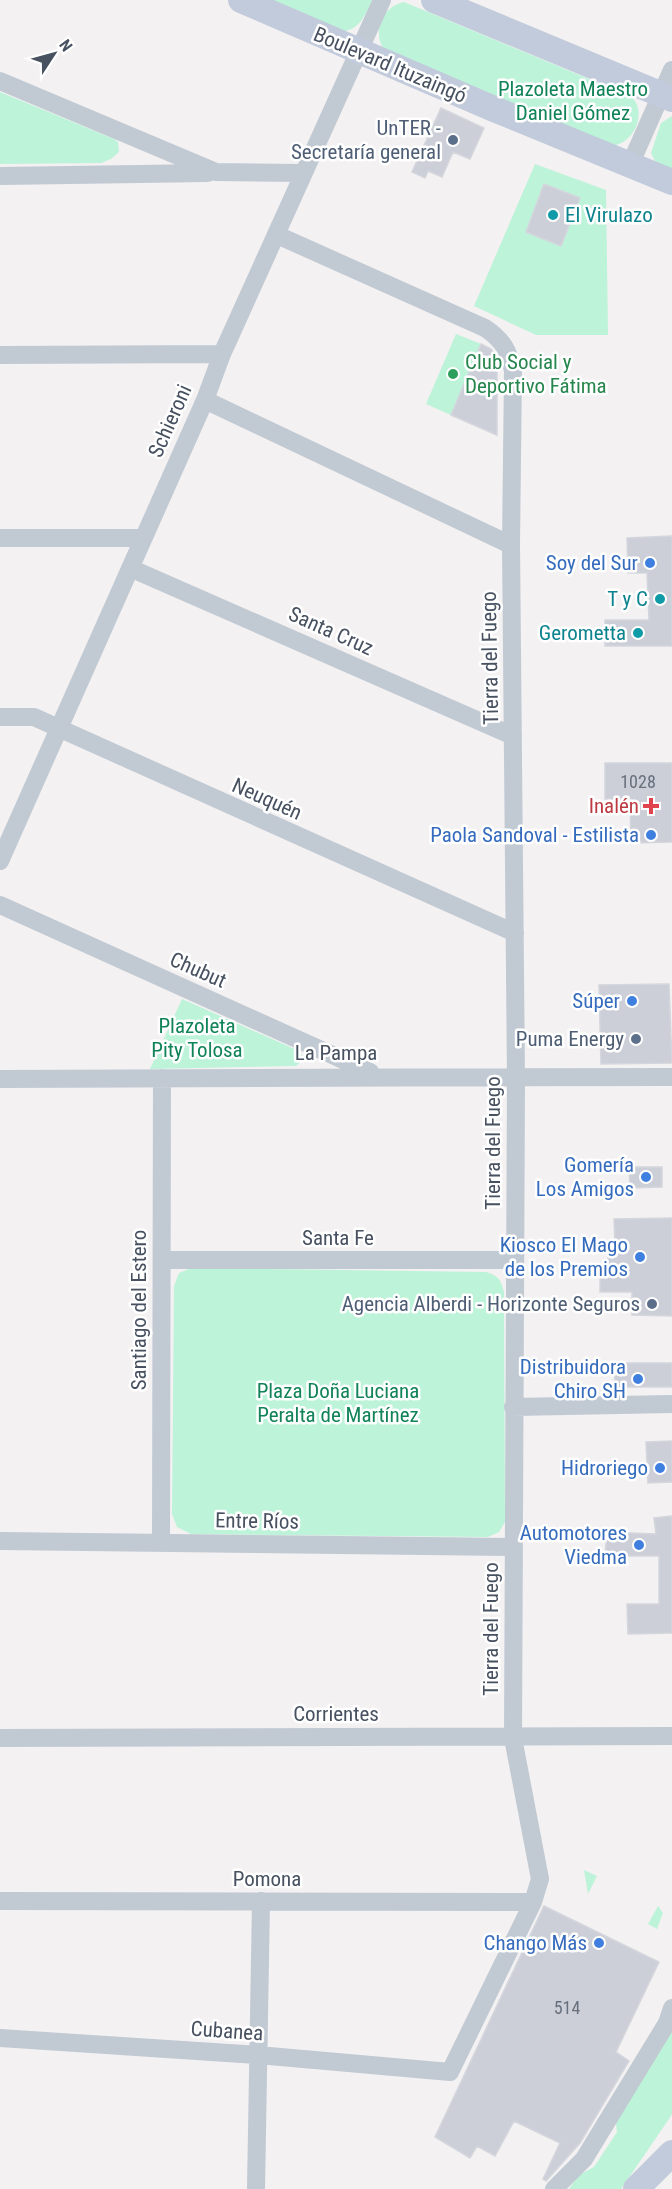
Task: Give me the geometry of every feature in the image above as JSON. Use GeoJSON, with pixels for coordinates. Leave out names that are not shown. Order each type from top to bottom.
{"type":"FeatureCollection","features":[{"type":"Feature","properties":{"kind":"main road","name":"Boulevard Ituzaingó"},"geometry":{"type":"LineString","coordinates":[[241,0],[358,52],[672,182]]}},
{"type":"Feature","properties":{"kind":"main road"},"geometry":{"type":"LineString","coordinates":[[434,0],[666,97]]}},
{"type":"Feature","properties":{"kind":"main road"},"geometry":{"type":"LineString","coordinates":[[636,2189],[669,2152]]}},
{"type":"Feature","properties":{"kind":"street","name":"Schieroni"},"geometry":{"type":"LineString","coordinates":[[0,861],[205,400],[222,354],[382,0]]}},
{"type":"Feature","properties":{"kind":"street"},"geometry":{"type":"LineString","coordinates":[[630,165],[666,97],[672,70]]}},
{"type":"Feature","properties":{"kind":"street"},"geometry":{"type":"LineString","coordinates":[[0,81],[216,172]]}},
{"type":"Feature","properties":{"kind":"street"},"geometry":{"type":"LineString","coordinates":[[0,176],[216,172],[303,173]]}},
{"type":"Feature","properties":{"kind":"street","name":"Tierra del Fuego"},"geometry":{"type":"LineString","coordinates":[[277,235],[485,328],[501,339],[510,354],[513,371],[511,545],[516,1079],[513,1738],[540,1879],[533,1902],[450,2072]]}},
{"type":"Feature","properties":{"kind":"street"},"geometry":{"type":"LineString","coordinates":[[0,355],[222,354]]}},
{"type":"Feature","properties":{"kind":"street"},"geometry":{"type":"LineString","coordinates":[[205,400],[511,545]]}},
{"type":"Feature","properties":{"kind":"street"},"geometry":{"type":"LineString","coordinates":[[0,538],[143,538]]}},
{"type":"Feature","properties":{"kind":"street","name":"Santa Cruz"},"geometry":{"type":"LineString","coordinates":[[130,568],[513,736]]}},
{"type":"Feature","properties":{"kind":"street","name":"Neuquén"},"geometry":{"type":"LineString","coordinates":[[0,717],[34,717],[57,730],[515,933]]}},
{"type":"Feature","properties":{"kind":"street","name":"Chubut"},"geometry":{"type":"LineString","coordinates":[[0,905],[378,1076]]}},
{"type":"Feature","properties":{"kind":"street","name":"La Pampa"},"geometry":{"type":"LineString","coordinates":[[0,1079],[378,1076],[516,1079],[672,1077]]}},
{"type":"Feature","properties":{"kind":"street","name":"Santiago del Estero"},"geometry":{"type":"LineString","coordinates":[[161,1542],[162,1078]]}},
{"type":"Feature","properties":{"kind":"street","name":"Santa Fe"},"geometry":{"type":"LineString","coordinates":[[162,1260],[514,1260]]}},
{"type":"Feature","properties":{"kind":"street"},"geometry":{"type":"LineString","coordinates":[[513,1407],[672,1404]]}},
{"type":"Feature","properties":{"kind":"street","name":"Entre Ríos"},"geometry":{"type":"LineString","coordinates":[[0,1541],[513,1547]]}},
{"type":"Feature","properties":{"kind":"street","name":"Corrientes"},"geometry":{"type":"LineString","coordinates":[[0,1738],[672,1736]]}},
{"type":"Feature","properties":{"kind":"street","name":"Pomona"},"geometry":{"type":"LineString","coordinates":[[0,1900],[533,1902]]}},
{"type":"Feature","properties":{"kind":"street"},"geometry":{"type":"LineString","coordinates":[[256,2189],[261,1901]]}},
{"type":"Feature","properties":{"kind":"street"},"geometry":{"type":"LineString","coordinates":[[554,2189],[584,2159],[667,2023],[672,2008]]}},
{"type":"Feature","properties":{"kind":"street","name":"Cubanea"},"geometry":{"type":"LineString","coordinates":[[0,2038],[258,2055],[450,2072]]}},
{"type":"Feature","properties":{"kind":"green space"},"geometry":{"type":"Polygon","coordinates":[[[268,0],[372,1],[357,25],[341,32],[268,0]]]}},
{"type":"Feature","properties":{"kind":"green space","name":"Plazoleta Maestro Daniel Gómez"},"geometry":{"type":"Polygon","coordinates":[[[404,2],[632,97],[639,112],[636,128],[625,141],[609,146],[384,50],[379,35],[381,21],[390,9],[404,2]]]}},
{"type":"Feature","properties":{"kind":"green space"},"geometry":{"type":"Polygon","coordinates":[[[0,92],[114,139],[118,142],[119,152],[111,159],[101,163],[0,164],[0,92]]]}},
{"type":"Feature","properties":{"kind":"green space"},"geometry":{"type":"Polygon","coordinates":[[[672,116],[672,170],[656,163],[651,153],[661,123],[672,116]]]}},
{"type":"Feature","properties":{"kind":"green space"},"geometry":{"type":"Polygon","coordinates":[[[535,164],[606,190],[608,335],[536,335],[474,306],[535,164]]]}},
{"type":"Feature","properties":{"kind":"green space","name":"Club Social y Deportivo Fátima"},"geometry":{"type":"Polygon","coordinates":[[[456,334],[481,344],[451,415],[426,404],[456,334]]]}},
{"type":"Feature","properties":{"kind":"green space","name":"Plazoleta Pity Tolosa"},"geometry":{"type":"Polygon","coordinates":[[[182,999],[299,1051],[304,1059],[296,1066],[150,1069],[182,999]]]}},
{"type":"Feature","properties":{"kind":"green space","name":"Plaza Doña Luciana Peralta de Martínez"},"geometry":{"type":"Polygon","coordinates":[[[191,1268],[486,1272],[497,1277],[504,1292],[505,1522],[499,1532],[488,1537],[191,1534],[177,1527],[172,1514],[174,1286],[179,1273],[191,1268]]]}},
{"type":"Feature","properties":{"kind":"green space"},"geometry":{"type":"Polygon","coordinates":[[[584,1870],[597,1876],[588,1894],[584,1870]]]}},
{"type":"Feature","properties":{"kind":"green space"},"geometry":{"type":"Polygon","coordinates":[[[658,1906],[663,1913],[657,1929],[648,1924],[658,1906]]]}},
{"type":"Feature","properties":{"kind":"green space"},"geometry":{"type":"Polygon","coordinates":[[[672,2025],[672,2114],[669,2119],[621,2189],[569,2189],[579,2175],[594,2167],[617,2132],[615,2117],[672,2025]]]}},
{"type":"Feature","properties":{"kind":"building","name":"UnTER - Secretaría general"},"geometry":{"type":"Polygon","coordinates":[[[441,108],[484,128],[470,159],[453,152],[442,177],[428,171],[425,178],[412,172],[441,108]]]}},
{"type":"Feature","properties":{"kind":"building","name":"El Virulazo"},"geometry":{"type":"Polygon","coordinates":[[[544,184],[580,198],[561,246],[526,232],[544,184]]]}},
{"type":"Feature","properties":{"kind":"building"},"geometry":{"type":"Polygon","coordinates":[[[481,344],[491,349],[497,357],[497,435],[451,415],[481,344]]]}},
{"type":"Feature","properties":{"kind":"building"},"geometry":{"type":"Polygon","coordinates":[[[672,536],[672,646],[605,646],[605,620],[649,620],[647,573],[628,573],[627,538],[672,536]]]}},
{"type":"Feature","properties":{"kind":"building"},"geometry":{"type":"Polygon","coordinates":[[[605,763],[672,763],[672,842],[631,843],[630,799],[605,799],[605,763]]]}},
{"type":"Feature","properties":{"kind":"building","name":"Puma Energy"},"geometry":{"type":"Polygon","coordinates":[[[669,984],[672,1063],[601,1064],[599,985],[669,984]]]}},
{"type":"Feature","properties":{"kind":"building","name":"Gomería Los Amigos"},"geometry":{"type":"Polygon","coordinates":[[[629,1167],[662,1167],[662,1187],[630,1188],[629,1167]]]}},
{"type":"Feature","properties":{"kind":"building"},"geometry":{"type":"Polygon","coordinates":[[[672,1218],[672,1316],[632,1315],[632,1292],[600,1292],[600,1269],[608,1270],[608,1244],[615,1244],[614,1219],[672,1218]]]}},
{"type":"Feature","properties":{"kind":"building","name":"Distribuidora Chiro SH"},"geometry":{"type":"Polygon","coordinates":[[[614,1363],[672,1363],[672,1387],[615,1387],[614,1363]]]}},
{"type":"Feature","properties":{"kind":"building","name":"Hidroriego"},"geometry":{"type":"Polygon","coordinates":[[[672,1441],[672,1482],[648,1483],[646,1442],[672,1441]]]}},
{"type":"Feature","properties":{"kind":"building"},"geometry":{"type":"Polygon","coordinates":[[[672,1516],[672,1633],[628,1634],[627,1604],[659,1604],[659,1556],[605,1556],[607,1532],[656,1534],[654,1518],[672,1516]]]}},
{"type":"Feature","properties":{"kind":"building"},"geometry":{"type":"Polygon","coordinates":[[[544,1906],[659,1962],[616,2052],[629,2061],[580,2143],[546,2181],[543,2179],[560,2143],[514,2121],[495,2156],[477,2146],[470,2158],[435,2137],[544,1906]]]}},
{"type":"Feature","properties":{"kind":"place","name":"UnTER - Secretaría general"},"geometry":{"type":"Point","coordinates":[453,140]}},
{"type":"Feature","properties":{"kind":"place","name":"El Virulazo"},"geometry":{"type":"Point","coordinates":[553,215]}},
{"type":"Feature","properties":{"kind":"place","name":"Club Social y Deportivo Fátima"},"geometry":{"type":"Point","coordinates":[453,374]}},
{"type":"Feature","properties":{"kind":"place","name":"Soy del Sur"},"geometry":{"type":"Point","coordinates":[650,563]}},
{"type":"Feature","properties":{"kind":"place","name":"T y C"},"geometry":{"type":"Point","coordinates":[660,599]}},
{"type":"Feature","properties":{"kind":"place","name":"Gerometta"},"geometry":{"type":"Point","coordinates":[638,633]}},
{"type":"Feature","properties":{"kind":"place","name":"Inalén"},"geometry":{"type":"Point","coordinates":[651,806]}},
{"type":"Feature","properties":{"kind":"place","name":"Paola Sandoval - Estilista"},"geometry":{"type":"Point","coordinates":[651,835]}},
{"type":"Feature","properties":{"kind":"place","name":"Súper"},"geometry":{"type":"Point","coordinates":[632,1001]}},
{"type":"Feature","properties":{"kind":"place","name":"Puma Energy"},"geometry":{"type":"Point","coordinates":[636,1039]}},
{"type":"Feature","properties":{"kind":"place","name":"Gomería Los Amigos"},"geometry":{"type":"Point","coordinates":[646,1177]}},
{"type":"Feature","properties":{"kind":"place","name":"Kiosco El Mago de los Premios"},"geometry":{"type":"Point","coordinates":[640,1257]}},
{"type":"Feature","properties":{"kind":"place","name":"Agencia Alberdi - Horizonte Seguros"},"geometry":{"type":"Point","coordinates":[652,1304]}},
{"type":"Feature","properties":{"kind":"place","name":"Distribuidora Chiro SH"},"geometry":{"type":"Point","coordinates":[638,1379]}},
{"type":"Feature","properties":{"kind":"place","name":"Hidroriego"},"geometry":{"type":"Point","coordinates":[660,1468]}},
{"type":"Feature","properties":{"kind":"place","name":"Automotores Viedma"},"geometry":{"type":"Point","coordinates":[639,1545]}},
{"type":"Feature","properties":{"kind":"place","name":"Chango Más"},"geometry":{"type":"Point","coordinates":[599,1943]}}]}
